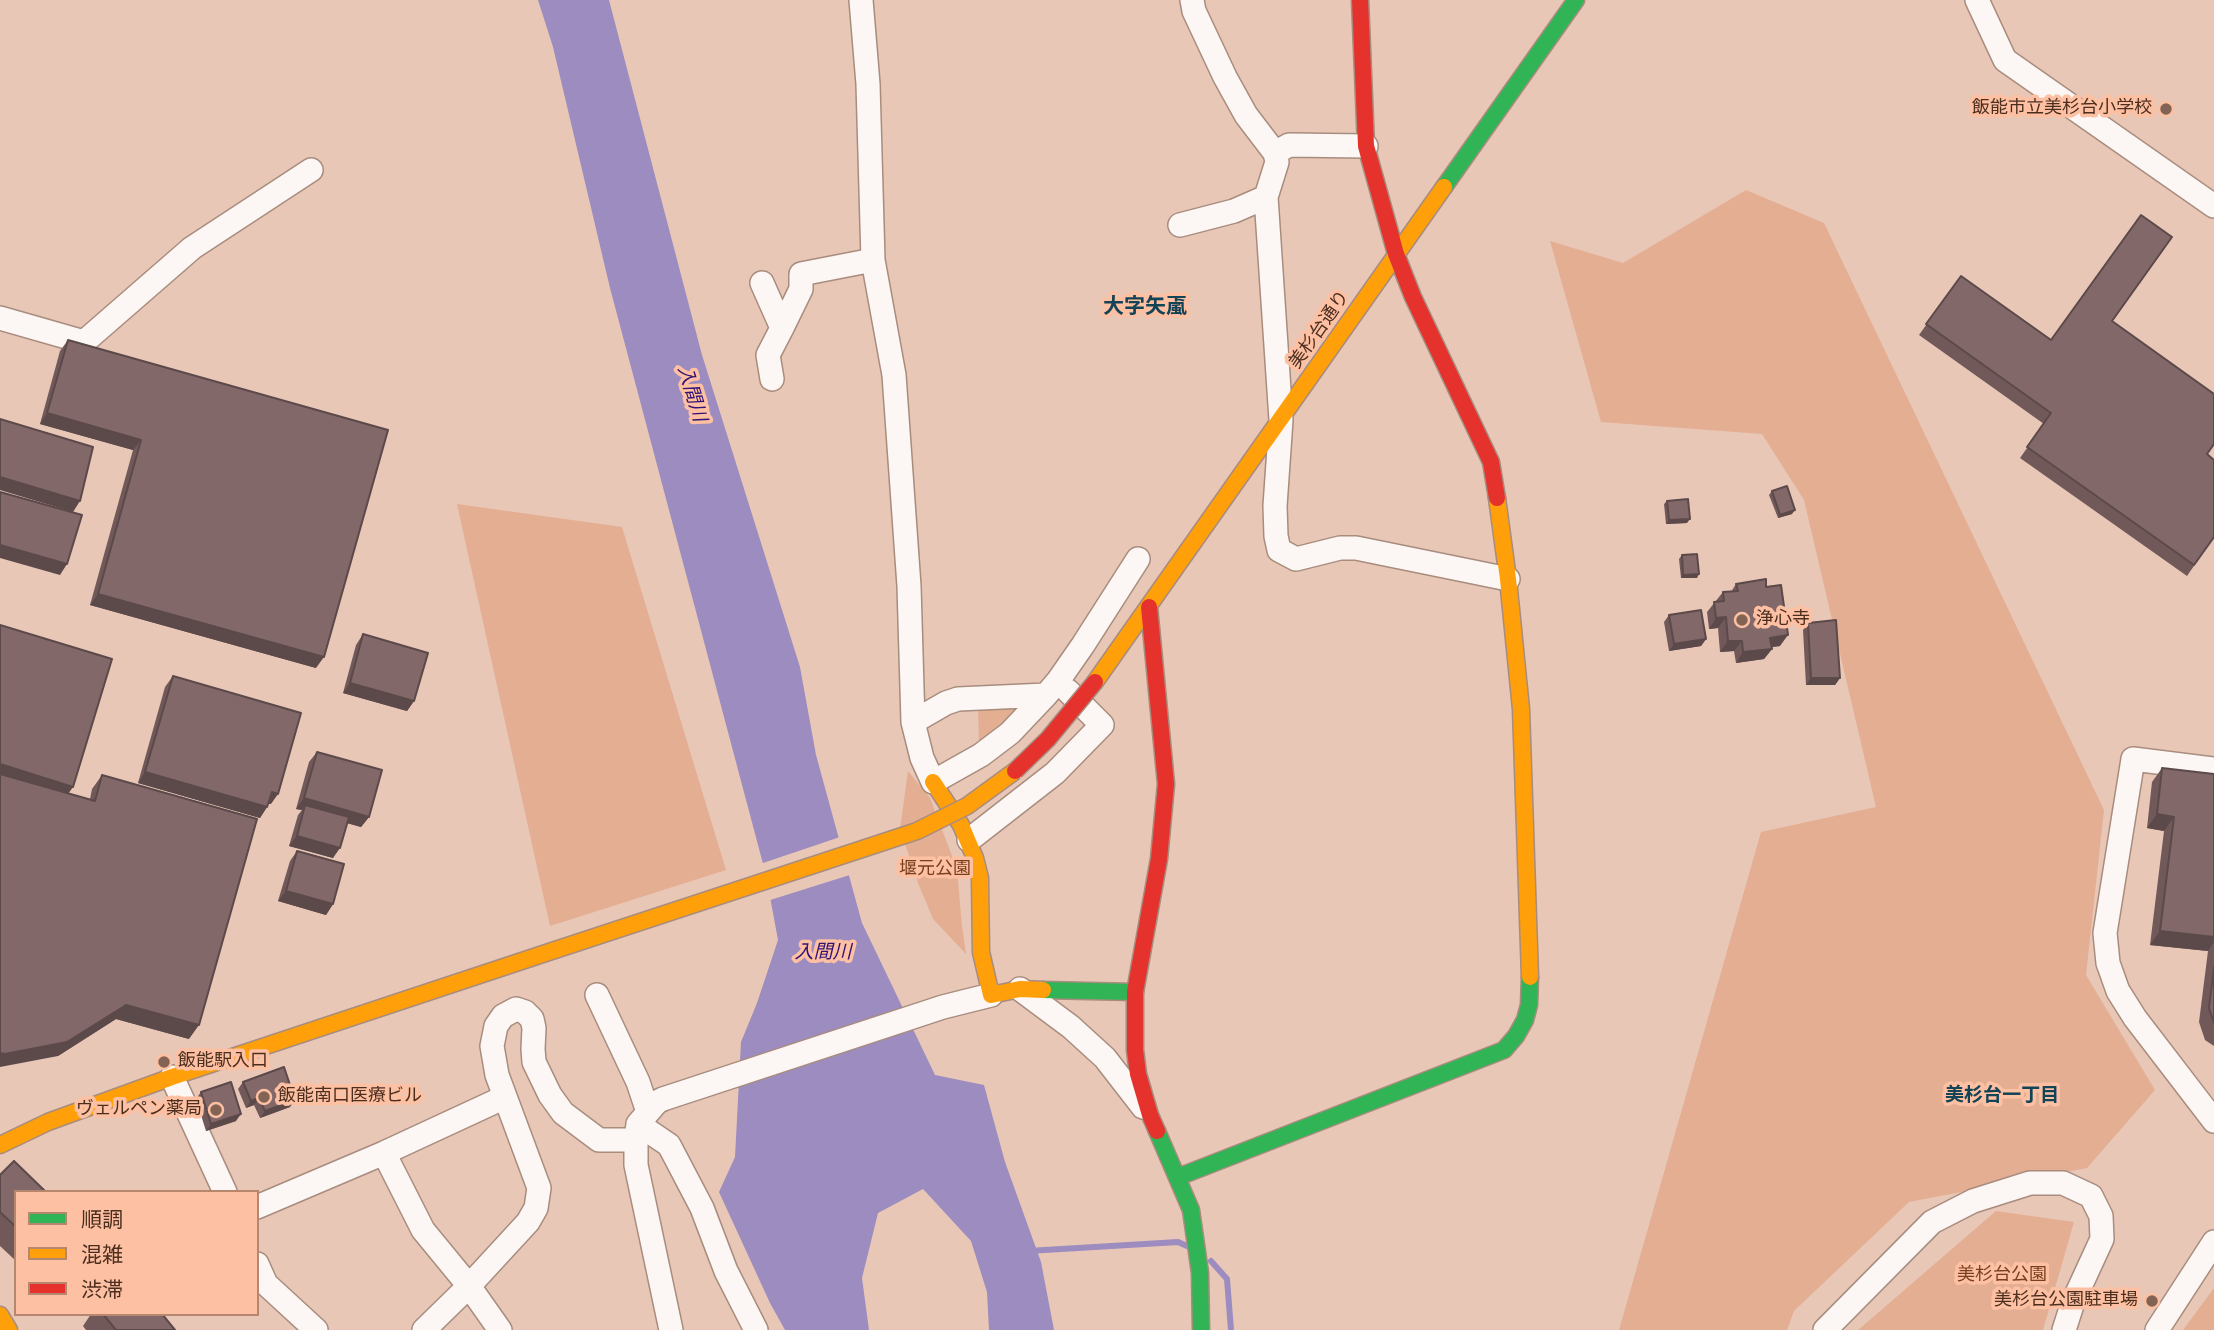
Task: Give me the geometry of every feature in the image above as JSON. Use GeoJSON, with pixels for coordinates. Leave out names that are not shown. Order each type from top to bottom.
{"type":"FeatureCollection","features":[{"type":"Feature","properties":{"kind":"street"},"geometry":{"type":"LineString","coordinates":[[861,0],[868,84],[873,260],[894,375],[909,586],[913,722],[922,758],[933,782],[969,840],[980,878],[981,952],[991,995]]}},
{"type":"Feature","properties":{"kind":"street"},"geometry":{"type":"LineString","coordinates":[[1192,0],[1194,11],[1230,87],[1246,115],[1275,153],[1278,162],[1266,197],[1281,420],[1275,506],[1279,550],[1296,559],[1340,548],[1356,548],[1508,579]]}},
{"type":"Feature","properties":{"kind":"street"},"geometry":{"type":"LineString","coordinates":[[1178,1177],[1504,1050],[1525,1020],[1529,1005],[1530,963],[1521,709],[1508,579],[1491,462],[1413,297],[1396,254],[1366,146],[1360,0]]}},
{"type":"Feature","properties":{"kind":"street","name":"美杉台通り"},"geometry":{"type":"LineString","coordinates":[[0,1145],[48,1122],[172,1077],[904,835],[967,806],[1010,776],[1048,739],[1095,682],[1576,0]]}},
{"type":"Feature","properties":{"kind":"street"},"geometry":{"type":"LineString","coordinates":[[1978,0],[2005,60],[2214,206]]}},
{"type":"Feature","properties":{"kind":"street"},"geometry":{"type":"LineString","coordinates":[[1275,153],[1289,145],[1366,146]]}},
{"type":"Feature","properties":{"kind":"street"},"geometry":{"type":"LineString","coordinates":[[0,318],[85,342],[192,248],[311,170]]}},
{"type":"Feature","properties":{"kind":"street"},"geometry":{"type":"LineString","coordinates":[[1180,225],[1234,211],[1266,197]]}},
{"type":"Feature","properties":{"kind":"street"},"geometry":{"type":"LineString","coordinates":[[772,379],[768,355],[801,289],[801,274],[873,260]]}},
{"type":"Feature","properties":{"kind":"street"},"geometry":{"type":"LineString","coordinates":[[762,282],[782,328]]}},
{"type":"Feature","properties":{"kind":"street"},"geometry":{"type":"LineString","coordinates":[[933,782],[981,755],[1000,740],[1052,688],[1138,559]]}},
{"type":"Feature","properties":{"kind":"street"},"geometry":{"type":"LineString","coordinates":[[1149,607],[1166,784],[1164,821],[1135,992],[1134,1026],[1137,1062],[1150,1115],[1191,1210],[1199,1266],[1201,1330]]}},
{"type":"Feature","properties":{"kind":"street"},"geometry":{"type":"LineString","coordinates":[[913,722],[958,699],[1052,688],[1102,725],[1055,773],[969,840]]}},
{"type":"Feature","properties":{"kind":"street"},"geometry":{"type":"LineString","coordinates":[[2214,769],[2133,759],[2105,933],[2108,963],[2118,990],[2135,1018],[2214,1121]]}},
{"type":"Feature","properties":{"kind":"street"},"geometry":{"type":"LineString","coordinates":[[424,1330],[528,1222],[536,1208],[540,1188],[497,1075],[492,1046],[496,1026],[503,1016],[516,1009],[525,1012],[532,1019],[534,1062],[550,1095],[563,1113],[594,1138],[943,1007],[1020,989],[1135,992]]}},
{"type":"Feature","properties":{"kind":"street"},"geometry":{"type":"LineString","coordinates":[[1020,989],[1071,1027],[1105,1058],[1150,1115]]}},
{"type":"Feature","properties":{"kind":"street"},"geometry":{"type":"LineString","coordinates":[[597,995],[638,1082],[646,1119],[636,1164],[671,1330]]}},
{"type":"Feature","properties":{"kind":"street"},"geometry":{"type":"LineString","coordinates":[[172,1077],[224,1190]]}},
{"type":"Feature","properties":{"kind":"street"},"geometry":{"type":"LineString","coordinates":[[259,1206],[384,1153],[505,1097]]}},
{"type":"Feature","properties":{"kind":"street"},"geometry":{"type":"LineString","coordinates":[[646,1119],[668,1145],[702,1208],[726,1271],[756,1330]]}},
{"type":"Feature","properties":{"kind":"street"},"geometry":{"type":"LineString","coordinates":[[384,1153],[423,1230],[469,1286],[500,1330]]}},
{"type":"Feature","properties":{"kind":"street"},"geometry":{"type":"LineString","coordinates":[[1825,1330],[1932,1222],[1973,1201],[2031,1183],[2063,1183],[2091,1196],[2101,1216],[2102,1239],[2073,1302],[2064,1330]]}},
{"type":"Feature","properties":{"kind":"street"},"geometry":{"type":"LineString","coordinates":[[2157,1330],[2214,1242]]}},
{"type":"Feature","properties":{"kind":"street"},"geometry":{"type":"LineString","coordinates":[[259,1269],[265,1284],[316,1330]]}},
{"type":"Feature","properties":{"kind":"street"},"geometry":{"type":"LineString","coordinates":[[0,1315],[9,1330]]}},
{"type":"Feature","properties":{"kind":"green space"},"geometry":{"type":"Polygon","coordinates":[[[1746,190],[1824,223],[2104,810],[2086,975],[2155,1090],[2087,1168],[1909,1202],[1794,1311],[1787,1330],[1619,1330],[1761,832],[1876,807],[1804,500],[1762,434],[1601,422],[1550,241],[1623,263],[1746,190]]]}},
{"type":"Feature","properties":{"kind":"green space"},"geometry":{"type":"Polygon","coordinates":[[[457,504],[622,527],[726,870],[550,926],[457,504]]]}},
{"type":"Feature","properties":{"kind":"green space"},"geometry":{"type":"Polygon","coordinates":[[[1029,704],[979,745],[978,708],[1029,704]]]}},
{"type":"Feature","properties":{"kind":"green space","name":"堰元公園"},"geometry":{"type":"Polygon","coordinates":[[[908,771],[930,798],[957,869],[966,954],[933,919],[900,829],[908,771]]]}},
{"type":"Feature","properties":{"kind":"green space","name":"美杉台公園"},"geometry":{"type":"Polygon","coordinates":[[[1996,1211],[2074,1222],[2043,1330],[1858,1330],[1996,1211]]]}},
{"type":"Feature","properties":{"kind":"green space"},"geometry":{"type":"Polygon","coordinates":[[[2214,1288],[2214,1330],[2183,1330],[2214,1288]]]}},
{"type":"Feature","properties":{"kind":"water","name":"入間川"},"geometry":{"type":"Polygon","coordinates":[[[538,0],[609,0],[702,355],[800,667],[816,755],[862,923],[935,1075],[984,1085],[1005,1162],[1041,1262],[1054,1330],[989,1330],[987,1292],[971,1241],[923,1189],[878,1213],[862,1278],[869,1330],[785,1330],[719,1192],[735,1157],[741,1042],[778,940],[766,875],[610,288],[553,47],[538,0]]]}},
{"type":"Feature","properties":{"kind":"pier"},"geometry":{"type":"Polygon","coordinates":[[[843,836],[853,874],[767,901],[760,864],[843,836]]]}},
{"type":"Feature","properties":{"kind":"building"},"geometry":{"type":"Polygon","coordinates":[[[2141,215],[2172,237],[2112,321],[2214,394],[2214,444],[2207,454],[2214,460],[2214,537],[2194,565],[2027,447],[2051,413],[1926,324],[1961,276],[2051,340],[2141,215]]]}},
{"type":"Feature","properties":{"kind":"building"},"geometry":{"type":"Polygon","coordinates":[[[68,340],[388,430],[324,657],[98,594],[141,440],[47,413],[68,340]]]}},
{"type":"Feature","properties":{"kind":"building"},"geometry":{"type":"Polygon","coordinates":[[[0,419],[93,447],[80,501],[0,477],[0,419]]]}},
{"type":"Feature","properties":{"kind":"building"},"geometry":{"type":"Polygon","coordinates":[[[1787,486],[1795,510],[1780,515],[1772,491],[1787,486]]]}},
{"type":"Feature","properties":{"kind":"building"},"geometry":{"type":"Polygon","coordinates":[[[0,492],[82,515],[67,564],[0,545],[0,492]]]}},
{"type":"Feature","properties":{"kind":"building"},"geometry":{"type":"Polygon","coordinates":[[[1688,499],[1690,519],[1669,520],[1667,501],[1688,499]]]}},
{"type":"Feature","properties":{"kind":"building"},"geometry":{"type":"Polygon","coordinates":[[[1697,554],[1699,574],[1683,575],[1682,555],[1697,554]]]}},
{"type":"Feature","properties":{"kind":"building","name":"浄心寺"},"geometry":{"type":"Polygon","coordinates":[[[1766,579],[1766,587],[1781,585],[1788,635],[1770,638],[1772,649],[1743,652],[1742,641],[1728,641],[1726,617],[1716,618],[1714,602],[1724,601],[1723,592],[1738,591],[1736,584],[1766,579]]]}},
{"type":"Feature","properties":{"kind":"building"},"geometry":{"type":"Polygon","coordinates":[[[1701,610],[1706,639],[1674,644],[1669,615],[1701,610]]]}},
{"type":"Feature","properties":{"kind":"building"},"geometry":{"type":"Polygon","coordinates":[[[1836,620],[1840,678],[1811,678],[1808,623],[1836,620]]]}},
{"type":"Feature","properties":{"kind":"building"},"geometry":{"type":"Polygon","coordinates":[[[0,625],[112,659],[73,787],[0,764],[0,625]]]}},
{"type":"Feature","properties":{"kind":"building"},"geometry":{"type":"Polygon","coordinates":[[[363,634],[428,653],[414,701],[350,683],[363,634]]]}},
{"type":"Feature","properties":{"kind":"building"},"geometry":{"type":"Polygon","coordinates":[[[173,676],[301,713],[278,794],[272,792],[267,807],[145,772],[173,676]]]}},
{"type":"Feature","properties":{"kind":"building"},"geometry":{"type":"Polygon","coordinates":[[[317,752],[382,770],[369,817],[304,798],[317,752]]]}},
{"type":"Feature","properties":{"kind":"building"},"geometry":{"type":"Polygon","coordinates":[[[2162,768],[2214,774],[2214,937],[2160,931],[2174,817],[2157,814],[2162,768]]]}},
{"type":"Feature","properties":{"kind":"building"},"geometry":{"type":"Polygon","coordinates":[[[0,774],[95,801],[102,775],[257,819],[199,1025],[126,1005],[67,1042],[0,1053],[0,774]]]}},
{"type":"Feature","properties":{"kind":"building"},"geometry":{"type":"Polygon","coordinates":[[[305,805],[349,817],[340,848],[297,836],[305,805]]]}},
{"type":"Feature","properties":{"kind":"building"},"geometry":{"type":"Polygon","coordinates":[[[297,851],[344,864],[333,904],[286,891],[297,851]]]}},
{"type":"Feature","properties":{"kind":"building"},"geometry":{"type":"Polygon","coordinates":[[[2214,967],[2214,1023],[2209,1008],[2214,967]]]}},
{"type":"Feature","properties":{"kind":"building","name":"飯能南口医療ビル"},"geometry":{"type":"Polygon","coordinates":[[[284,1067],[295,1100],[265,1111],[259,1098],[251,1101],[243,1082],[284,1067]]]}},
{"type":"Feature","properties":{"kind":"building","name":"ヴェルペン薬局"},"geometry":{"type":"Polygon","coordinates":[[[231,1082],[241,1114],[211,1124],[201,1092],[231,1082]]]}},
{"type":"Feature","properties":{"kind":"building"},"geometry":{"type":"Polygon","coordinates":[[[14,1161],[44,1190],[14,1190],[14,1225],[0,1212],[0,1175],[14,1161]]]}},
{"type":"Feature","properties":{"kind":"building"},"geometry":{"type":"Polygon","coordinates":[[[105,1316],[164,1316],[175,1330],[116,1330],[105,1316]]]}},
{"type":"Feature","properties":{"kind":"waterway"},"geometry":{"type":"LineString","coordinates":[[1028,1251],[1178,1242],[1187,1246]]}},
{"type":"Feature","properties":{"kind":"waterway"},"geometry":{"type":"LineString","coordinates":[[1211,1261],[1227,1279],[1231,1330]]}},
{"type":"Feature","properties":{"kind":"traffic: fast"},"geometry":{"type":"LineString","coordinates":[[1444,187],[1576,0]]}},
{"type":"Feature","properties":{"kind":"traffic: fast"},"geometry":{"type":"LineString","coordinates":[[1178,1177],[1504,1050],[1525,1020],[1529,1005],[1530,977]]}},
{"type":"Feature","properties":{"kind":"traffic: fast"},"geometry":{"type":"LineString","coordinates":[[1043,990],[1135,992]]}},
{"type":"Feature","properties":{"kind":"traffic: fast"},"geometry":{"type":"LineString","coordinates":[[1157,1131],[1191,1210],[1200,1273],[1201,1330]]}},
{"type":"Feature","properties":{"kind":"traffic: slow"},"geometry":{"type":"LineString","coordinates":[[1095,682],[1444,187]]}},
{"type":"Feature","properties":{"kind":"traffic: slow"},"geometry":{"type":"LineString","coordinates":[[1497,498],[1521,709],[1530,977]]}},
{"type":"Feature","properties":{"kind":"traffic: slow"},"geometry":{"type":"LineString","coordinates":[[555,950],[917,831],[967,806],[1015,771]]}},
{"type":"Feature","properties":{"kind":"traffic: slow"},"geometry":{"type":"LineString","coordinates":[[933,782],[961,825],[975,858],[980,878],[981,952],[991,995],[1020,989],[1043,990]]}},
{"type":"Feature","properties":{"kind":"traffic: slow"},"geometry":{"type":"LineString","coordinates":[[0,1145],[48,1122],[172,1077],[555,950]]}},
{"type":"Feature","properties":{"kind":"traffic: slow"},"geometry":{"type":"LineString","coordinates":[[0,1315],[9,1330]]}},
{"type":"Feature","properties":{"kind":"traffic: jam"},"geometry":{"type":"LineString","coordinates":[[1360,0],[1366,146],[1396,254],[1413,297],[1491,462],[1497,498]]}},
{"type":"Feature","properties":{"kind":"traffic: jam"},"geometry":{"type":"LineString","coordinates":[[1149,607],[1166,784],[1159,859],[1135,992],[1135,1050],[1138,1074],[1157,1131]]}},
{"type":"Feature","properties":{"kind":"traffic: jam"},"geometry":{"type":"LineString","coordinates":[[1015,771],[1048,739],[1095,682]]}},
{"type":"Feature","properties":{"kind":"place","name":"飯能市立美杉台小学校"},"geometry":{"type":"Point","coordinates":[2166,109]}},
{"type":"Feature","properties":{"kind":"place","name":"浄心寺"},"geometry":{"type":"Point","coordinates":[1742,620]}},
{"type":"Feature","properties":{"kind":"place","name":"飯能駅入口"},"geometry":{"type":"Point","coordinates":[164,1062]}},
{"type":"Feature","properties":{"kind":"place","name":"飯能南口医療ビル"},"geometry":{"type":"Point","coordinates":[264,1097]}},
{"type":"Feature","properties":{"kind":"place","name":"ヴェルペン薬局"},"geometry":{"type":"Point","coordinates":[216,1110]}},
{"type":"Feature","properties":{"kind":"place","name":"美杉台公園駐車場"},"geometry":{"type":"Point","coordinates":[2152,1301]}},
{"type":"Feature","properties":{"kind":"district","name":"大字矢颪"},"geometry":{"type":"Point","coordinates":[1145,308]}},
{"type":"Feature","properties":{"kind":"district","name":"美杉台一丁目"},"geometry":{"type":"Point","coordinates":[2002,1096]}}]}
